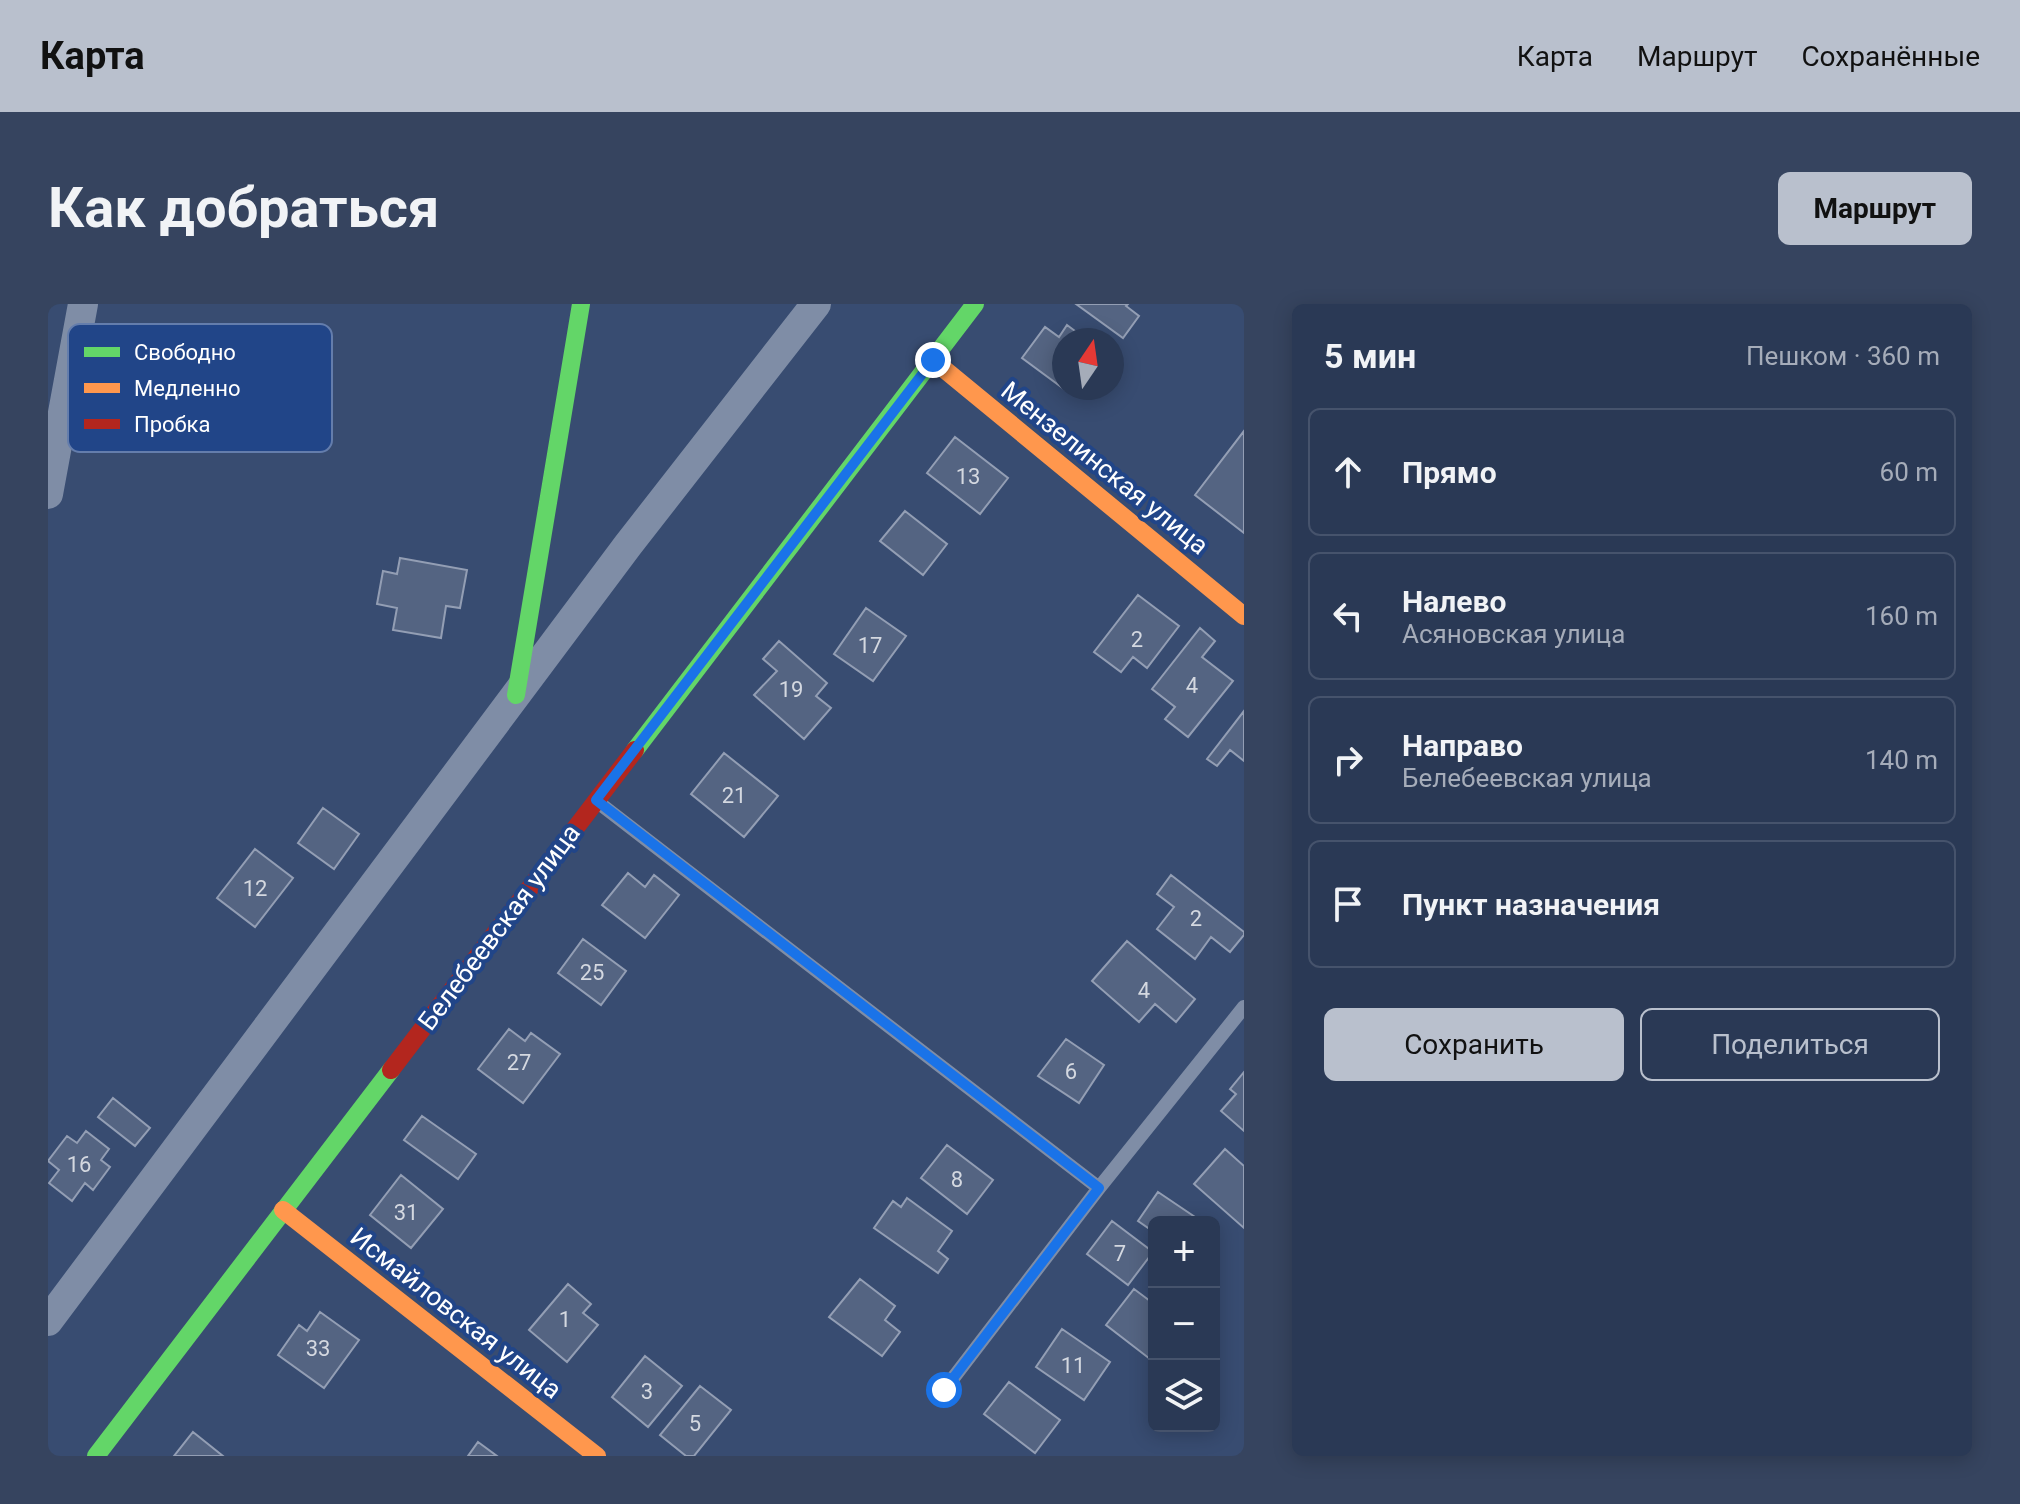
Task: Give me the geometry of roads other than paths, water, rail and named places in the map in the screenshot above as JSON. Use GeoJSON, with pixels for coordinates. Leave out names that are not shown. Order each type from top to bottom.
{"type":"FeatureCollection","features":[{"type":"Feature","properties":{"kind":"street"},"geometry":{"type":"LineString","coordinates":[[79,324],[83,304]]}},
{"type":"Feature","properties":{"kind":"street"},"geometry":{"type":"LineString","coordinates":[[516,695],[581,304]]}},
{"type":"Feature","properties":{"kind":"street"},"geometry":{"type":"LineString","coordinates":[[48,1321],[628,545],[816,304]]}},
{"type":"Feature","properties":{"kind":"street","name":"Белебеевская улица"},"geometry":{"type":"LineString","coordinates":[[96,1456],[975,304]]}},
{"type":"Feature","properties":{"kind":"street","name":"Мензелинская улица"},"geometry":{"type":"LineString","coordinates":[[933,360],[1244,616]]}},
{"type":"Feature","properties":{"kind":"street"},"geometry":{"type":"LineString","coordinates":[[48,494],[68,385]]}},
{"type":"Feature","properties":{"kind":"street","name":"Исмайловская улица"},"geometry":{"type":"LineString","coordinates":[[283,1210],[597,1456]]}},
{"type":"Feature","properties":{"kind":"lane"},"geometry":{"type":"LineString","coordinates":[[596,800],[1099,1188]]}},
{"type":"Feature","properties":{"kind":"lane"},"geometry":{"type":"LineString","coordinates":[[944,1390],[1099,1188],[1244,1007]]}}]}
